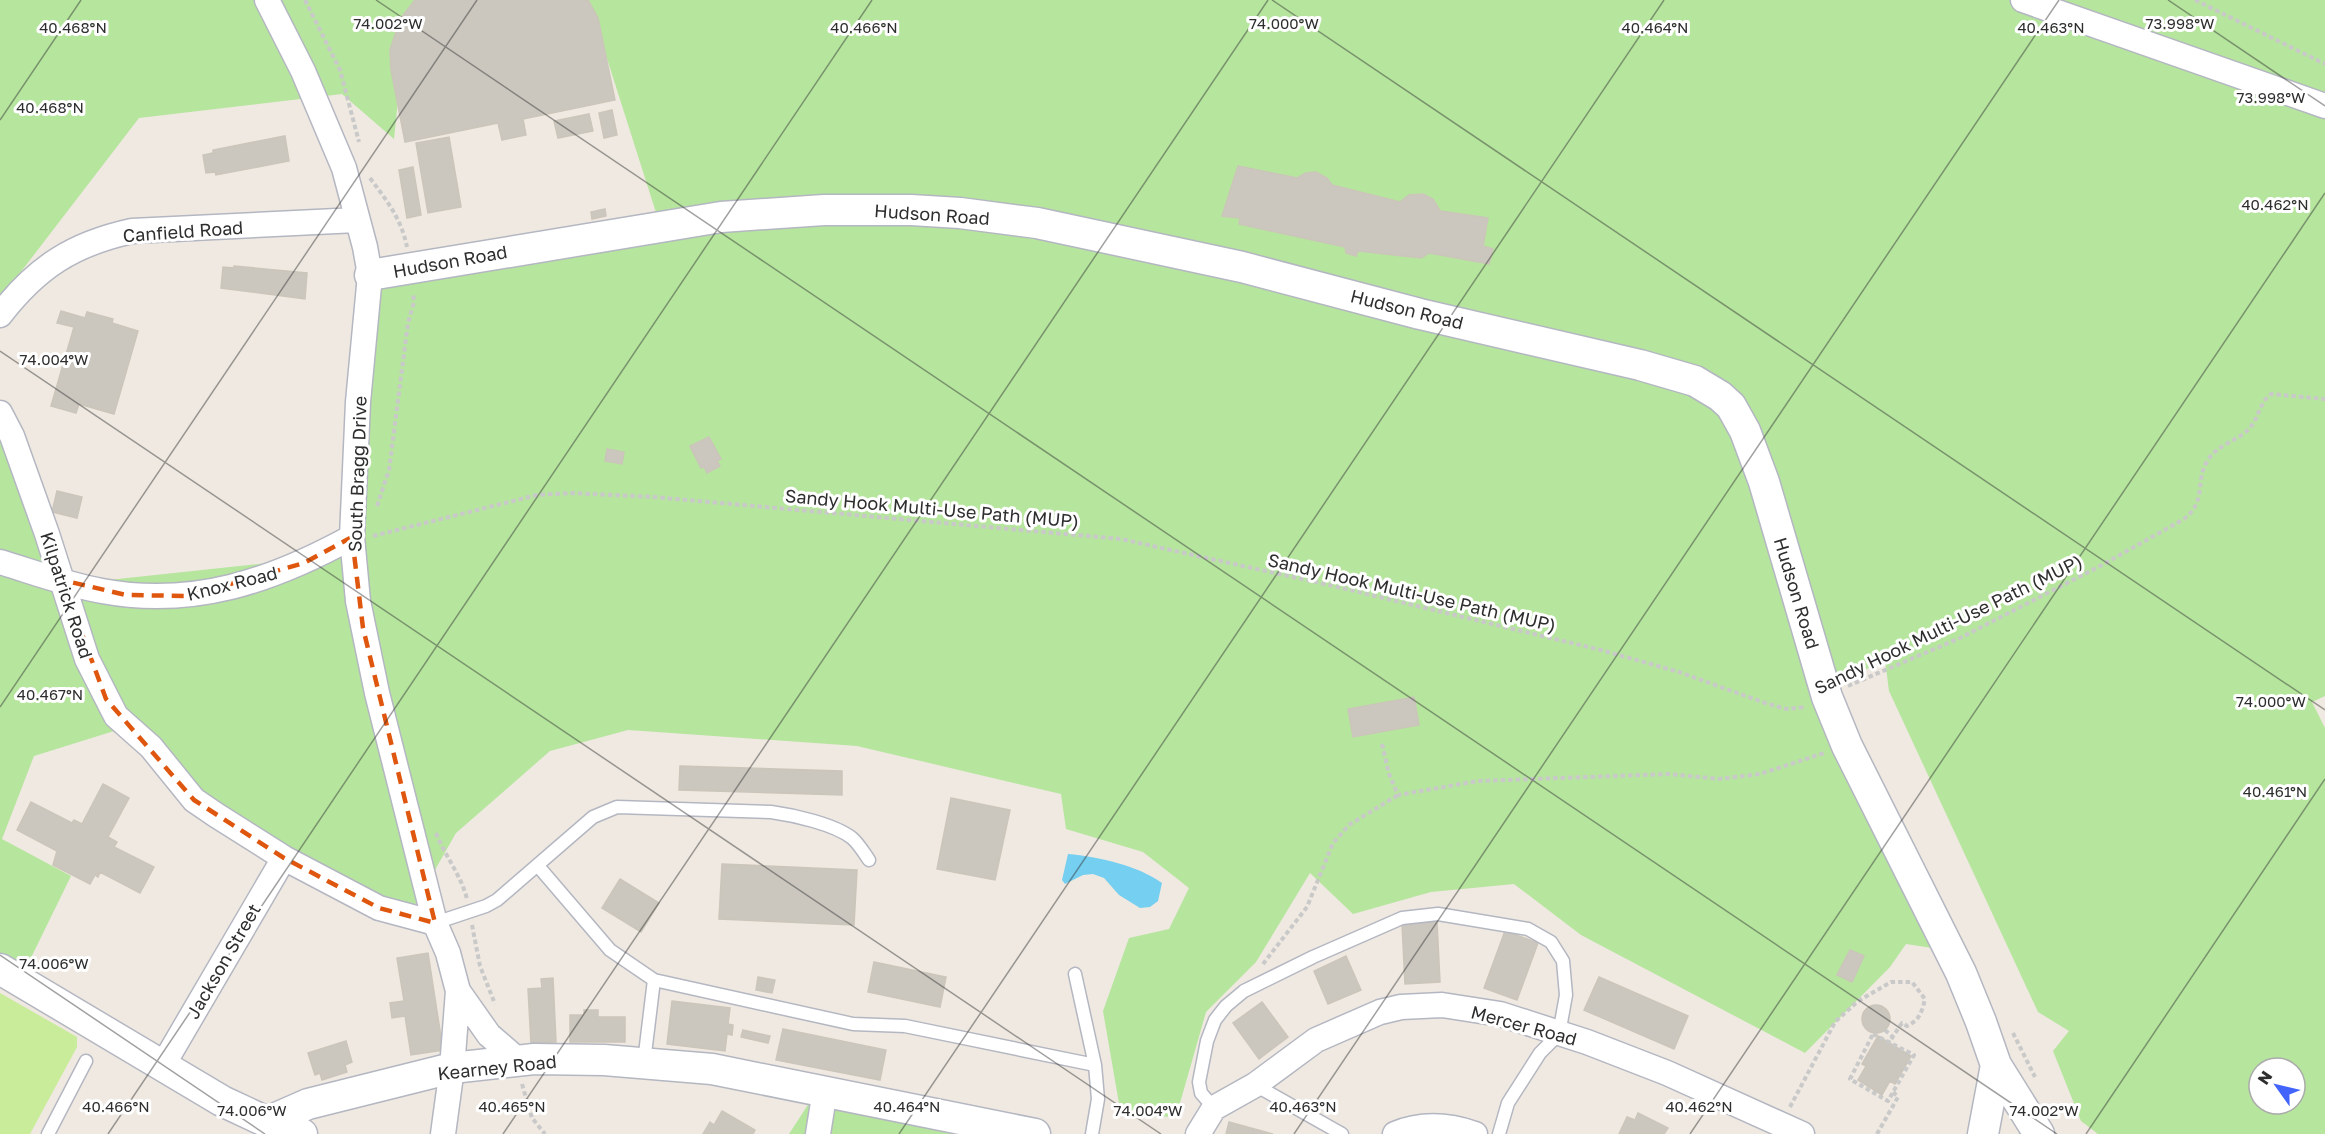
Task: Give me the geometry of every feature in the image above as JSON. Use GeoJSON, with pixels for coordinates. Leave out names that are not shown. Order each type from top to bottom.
{"type":"FeatureCollection","features":[{"type":"Feature","properties":{"kind":"street","name":"South Bragg Drive"},"geometry":{"type":"LineString","coordinates":[[267,0],[303,71],[344,168],[370,275],[358,402],[365,639],[435,923],[448,953],[458,991],[452,1068],[443,1134]]}},
{"type":"Feature","properties":{"kind":"street"},"geometry":{"type":"LineString","coordinates":[[2023,0],[2325,106]]}},
{"type":"Feature","properties":{"kind":"street","name":"Hudson Road"},"geometry":{"type":"LineString","coordinates":[[370,275],[721,217],[824,210],[911,210],[960,213],[1038,223],[1242,267],[1420,314],[1640,364],[1695,381],[1726,401],[1745,431],[1764,482],[1827,697],[1847,746],[1961,973],[1996,1065],[2039,1134]]}},
{"type":"Feature","properties":{"kind":"street","name":"Canfield Road"},"geometry":{"type":"LineString","coordinates":[[0,315],[25,285],[44,269],[74,248],[104,237],[132,231],[357,220]]}},
{"type":"Feature","properties":{"kind":"street","name":"Kilpatrick Road"},"geometry":{"type":"LineString","coordinates":[[1,415],[16,447],[87,659],[116,716],[151,747],[194,800],[284,858],[379,908],[435,923]]}},
{"type":"Feature","properties":{"kind":"street","name":"Knox Road"},"geometry":{"type":"LineString","coordinates":[[0,562],[99,591],[126,595],[188,596],[256,580],[294,567],[363,537]]}},
{"type":"Feature","properties":{"kind":"street","name":"Jackson Street"},"geometry":{"type":"LineString","coordinates":[[163,1065],[284,858]]}},
{"type":"Feature","properties":{"kind":"street"},"geometry":{"type":"LineString","coordinates":[[0,969],[222,1101],[267,1122],[302,1134]]}},
{"type":"Feature","properties":{"kind":"street","name":"South Bragg Drive"},"geometry":{"type":"LineString","coordinates":[[458,991],[489,1035],[520,1070]]}},
{"type":"Feature","properties":{"kind":"street","name":"Mercer Road"},"geometry":{"type":"LineString","coordinates":[[1198,1134],[1214,1108],[1254,1085],[1316,1040],[1359,1019],[1401,1007],[1442,1005],[1500,1014],[1559,1034],[1667,1073],[1792,1129]]}},
{"type":"Feature","properties":{"kind":"street","name":"Kearney Road"},"geometry":{"type":"LineString","coordinates":[[267,1122],[308,1104],[452,1068],[520,1070],[604,1060],[712,1069],[1035,1134]]}},
{"type":"Feature","properties":{"kind":"street"},"geometry":{"type":"LineString","coordinates":[[1983,1134],[1996,1065]]}},
{"type":"Feature","properties":{"kind":"street"},"geometry":{"type":"LineString","coordinates":[[818,1134],[825,1090]]}},
{"type":"Feature","properties":{"kind":"street"},"geometry":{"type":"LineString","coordinates":[[1395,1134],[1415,1128],[1436,1126],[1475,1134]]}},
{"type":"Feature","properties":{"kind":"lane"},"geometry":{"type":"LineString","coordinates":[[435,923],[486,906],[538,866],[593,817],[617,807],[771,812],[793,815],[844,833],[858,844],[869,860]]}},
{"type":"Feature","properties":{"kind":"lane"},"geometry":{"type":"LineString","coordinates":[[538,866],[610,950],[654,980],[853,1024],[905,1026],[1095,1065]]}},
{"type":"Feature","properties":{"kind":"lane"},"geometry":{"type":"LineString","coordinates":[[1214,1108],[1201,1093],[1199,1082],[1207,1041],[1215,1020],[1226,1006],[1244,991],[1402,918],[1438,914],[1528,929],[1551,942],[1563,961],[1566,978],[1559,1034],[1540,1053],[1508,1103],[1499,1134]]}},
{"type":"Feature","properties":{"kind":"lane"},"geometry":{"type":"LineString","coordinates":[[1076,974],[1095,1065],[1098,1099],[1092,1134]]}},
{"type":"Feature","properties":{"kind":"lane"},"geometry":{"type":"LineString","coordinates":[[644,1062],[654,980]]}},
{"type":"Feature","properties":{"kind":"lane"},"geometry":{"type":"LineString","coordinates":[[48,1134],[86,1061]]}},
{"type":"Feature","properties":{"kind":"lane"},"geometry":{"type":"LineString","coordinates":[[1254,1085],[1342,1134]]}},
{"type":"Feature","properties":{"kind":"path"},"geometry":{"type":"LineString","coordinates":[[305,0],[340,70],[360,148]]}},
{"type":"Feature","properties":{"kind":"path"},"geometry":{"type":"LineString","coordinates":[[2195,0],[2325,64]]}},
{"type":"Feature","properties":{"kind":"path"},"geometry":{"type":"LineString","coordinates":[[366,168],[369,178],[403,227],[411,268],[414,302],[408,324],[389,470],[377,509]]}},
{"type":"Feature","properties":{"kind":"path","name":"Sandy Hook Multi-Use Path (MUP)"},"geometry":{"type":"LineString","coordinates":[[363,537],[537,495],[571,493],[654,497],[1121,539],[1329,585],[1600,650],[1679,672],[1787,709],[1807,707],[1960,638],[2102,565],[2184,519],[2195,511],[2199,502],[2202,476],[2208,460],[2251,427],[2265,399],[2271,394],[2325,399]]}},
{"type":"Feature","properties":{"kind":"path"},"geometry":{"type":"LineString","coordinates":[[375,527],[363,537],[375,547]]}},
{"type":"Feature","properties":{"kind":"path"},"geometry":{"type":"LineString","coordinates":[[1382,744],[1389,774],[1398,795]]}},
{"type":"Feature","properties":{"kind":"path"},"geometry":{"type":"LineString","coordinates":[[1244,991],[1282,936],[1307,907],[1333,843],[1349,825],[1398,795],[1478,781],[1669,774],[1719,779],[1745,776],[1847,746]]}},
{"type":"Feature","properties":{"kind":"path"},"geometry":{"type":"LineString","coordinates":[[434,825],[445,854],[464,885],[467,900]]}},
{"type":"Feature","properties":{"kind":"path"},"geometry":{"type":"LineString","coordinates":[[472,925],[480,966],[497,1008]]}},
{"type":"Feature","properties":{"kind":"path"},"geometry":{"type":"LineString","coordinates":[[1792,1129],[1835,1022],[1858,1001],[1891,982],[1912,982],[1925,999],[1922,1012],[1915,1022],[1907,1026],[1902,1023],[1892,1039]]}},
{"type":"Feature","properties":{"kind":"path"},"geometry":{"type":"LineString","coordinates":[[1872,1036],[1852,1071],[1853,1075],[1850,1079],[1888,1101],[1914,1055],[1892,1039],[1885,1030]]}},
{"type":"Feature","properties":{"kind":"path"},"geometry":{"type":"LineString","coordinates":[[1872,1036],[1879,1035],[1892,1039]]}},
{"type":"Feature","properties":{"kind":"path"},"geometry":{"type":"LineString","coordinates":[[1872,1036],[1877,1039]]}},
{"type":"Feature","properties":{"kind":"path"},"geometry":{"type":"LineString","coordinates":[[520,1070],[532,1118],[545,1134]]}},
{"type":"Feature","properties":{"kind":"path"},"geometry":{"type":"LineString","coordinates":[[1853,1075],[1859,1078]]}},
{"type":"Feature","properties":{"kind":"path"},"geometry":{"type":"LineString","coordinates":[[1877,1134],[1898,1097],[1883,1093]]}},
{"type":"Feature","properties":{"kind":"highlighted area"},"geometry":{"type":"Polygon","coordinates":[[[352,537],[363,628],[435,923],[379,908],[284,858],[194,800],[106,699],[62,580],[126,595],[188,596],[304,563],[352,537]]]}},
{"type":"Feature","properties":{"kind":"green space"},"geometry":{"type":"Polygon","coordinates":[[[0,0],[461,0],[407,12],[394,139],[342,94],[139,118],[0,299],[0,0]]]}},
{"type":"Feature","properties":{"kind":"green space"},"geometry":{"type":"Polygon","coordinates":[[[566,0],[2325,0],[2325,696],[2312,702],[2325,728],[2325,1134],[2098,1134],[2081,1121],[2053,1051],[2069,1031],[2038,1012],[1889,691],[1885,660],[1816,694],[1939,949],[1906,944],[1890,967],[1805,1053],[1581,935],[1514,884],[1431,892],[1353,914],[1310,873],[1256,962],[1206,1012],[1176,1117],[1121,1115],[1103,1011],[1129,938],[1169,929],[1189,888],[1143,852],[1066,829],[1061,794],[857,746],[628,730],[550,751],[456,833],[411,912],[213,815],[130,726],[34,756],[2,839],[71,876],[24,972],[0,959],[0,408],[52,586],[342,555],[366,293],[659,222],[596,24],[566,0]]]}},
{"type":"Feature","properties":{"kind":"green space"},"geometry":{"type":"Polygon","coordinates":[[[0,993],[77,1037],[77,1047],[30,1134],[0,1134],[0,993]]]}},
{"type":"Feature","properties":{"kind":"green space"},"geometry":{"type":"Polygon","coordinates":[[[813,1097],[987,1134],[789,1134],[813,1097]]]}},
{"type":"Feature","properties":{"kind":"water"},"geometry":{"type":"Polygon","coordinates":[[[1068,854],[1092,857],[1141,871],[1162,883],[1158,901],[1150,907],[1140,908],[1119,895],[1104,878],[1093,874],[1083,875],[1065,884],[1062,880],[1068,854]]]}},
{"type":"Feature","properties":{"kind":"building"},"geometry":{"type":"Polygon","coordinates":[[[415,0],[588,0],[598,18],[615,100],[523,119],[526,135],[502,140],[498,123],[405,142],[391,70],[390,50],[400,19],[415,0]]]}},
{"type":"Feature","properties":{"kind":"building"},"geometry":{"type":"Polygon","coordinates":[[[612,110],[617,135],[604,138],[599,113],[612,110]]]}},
{"type":"Feature","properties":{"kind":"building"},"geometry":{"type":"Polygon","coordinates":[[[589,114],[593,131],[558,138],[554,121],[589,114]]]}},
{"type":"Feature","properties":{"kind":"building"},"geometry":{"type":"Polygon","coordinates":[[[285,136],[289,161],[216,175],[215,172],[206,173],[203,155],[213,153],[213,150],[285,136]]]}},
{"type":"Feature","properties":{"kind":"building"},"geometry":{"type":"Polygon","coordinates":[[[449,137],[461,207],[428,213],[416,143],[449,137]]]}},
{"type":"Feature","properties":{"kind":"building"},"geometry":{"type":"Polygon","coordinates":[[[1238,166],[1297,178],[1306,173],[1316,172],[1327,178],[1332,185],[1400,202],[1409,195],[1423,194],[1433,199],[1440,211],[1488,218],[1483,246],[1493,249],[1489,264],[1429,253],[1421,258],[1358,251],[1356,256],[1346,253],[1345,247],[1239,224],[1240,218],[1222,216],[1238,166]]]}},
{"type":"Feature","properties":{"kind":"building"},"geometry":{"type":"Polygon","coordinates":[[[413,167],[421,215],[407,218],[399,170],[413,167]]]}},
{"type":"Feature","properties":{"kind":"building"},"geometry":{"type":"Polygon","coordinates":[[[605,209],[606,216],[592,219],[591,212],[605,209]]]}},
{"type":"Feature","properties":{"kind":"building"},"geometry":{"type":"Polygon","coordinates":[[[234,266],[307,273],[305,299],[221,288],[223,267],[234,268],[234,266]]]}},
{"type":"Feature","properties":{"kind":"building"},"geometry":{"type":"Polygon","coordinates":[[[61,311],[85,318],[87,312],[113,319],[112,323],[138,331],[114,414],[79,404],[76,413],[51,406],[74,327],[57,323],[61,311]]]}},
{"type":"Feature","properties":{"kind":"building"},"geometry":{"type":"Polygon","coordinates":[[[709,437],[721,459],[717,461],[720,466],[707,473],[704,467],[701,468],[690,446],[709,437]]]}},
{"type":"Feature","properties":{"kind":"building"},"geometry":{"type":"Polygon","coordinates":[[[607,449],[624,452],[622,464],[605,461],[607,449]]]}},
{"type":"Feature","properties":{"kind":"building"},"geometry":{"type":"Polygon","coordinates":[[[57,491],[82,497],[77,518],[52,512],[57,491]]]}},
{"type":"Feature","properties":{"kind":"building"},"geometry":{"type":"Polygon","coordinates":[[[1414,697],[1419,725],[1353,737],[1348,709],[1414,697]]]}},
{"type":"Feature","properties":{"kind":"building"},"geometry":{"type":"Polygon","coordinates":[[[680,766],[842,771],[842,795],[679,790],[680,766]]]}},
{"type":"Feature","properties":{"kind":"building"},"geometry":{"type":"Polygon","coordinates":[[[103,784],[129,798],[108,837],[117,842],[114,847],[154,867],[140,893],[100,872],[98,877],[95,875],[90,884],[53,865],[57,851],[17,830],[31,802],[72,823],[74,820],[82,824],[103,784]]]}},
{"type":"Feature","properties":{"kind":"building"},"geometry":{"type":"Polygon","coordinates":[[[951,798],[1010,810],[995,880],[937,869],[951,798]]]}},
{"type":"Feature","properties":{"kind":"building"},"geometry":{"type":"Polygon","coordinates":[[[722,864],[857,870],[854,925],[719,919],[722,864]]]}},
{"type":"Feature","properties":{"kind":"building"},"geometry":{"type":"Polygon","coordinates":[[[620,879],[659,903],[641,932],[602,908],[620,879]]]}},
{"type":"Feature","properties":{"kind":"building"},"geometry":{"type":"Polygon","coordinates":[[[1437,922],[1440,982],[1405,984],[1402,924],[1437,922]]]}},
{"type":"Feature","properties":{"kind":"building"},"geometry":{"type":"Polygon","coordinates":[[[1505,931],[1538,943],[1517,1000],[1484,988],[1505,931]]]}},
{"type":"Feature","properties":{"kind":"building"},"geometry":{"type":"Polygon","coordinates":[[[1850,950],[1864,956],[1852,982],[1837,975],[1850,950]]]}},
{"type":"Feature","properties":{"kind":"building"},"geometry":{"type":"Polygon","coordinates":[[[428,953],[443,1050],[411,1055],[405,1016],[392,1018],[390,1003],[404,1001],[397,958],[428,953]]]}},
{"type":"Feature","properties":{"kind":"building"},"geometry":{"type":"Polygon","coordinates":[[[1346,956],[1361,990],[1328,1004],[1314,971],[1346,956]]]}},
{"type":"Feature","properties":{"kind":"building"},"geometry":{"type":"Polygon","coordinates":[[[874,962],[946,977],[940,1007],[868,992],[874,962]]]}},
{"type":"Feature","properties":{"kind":"building"},"geometry":{"type":"Polygon","coordinates":[[[758,977],[775,980],[772,993],[756,990],[758,977]]]}},
{"type":"Feature","properties":{"kind":"building"},"geometry":{"type":"Polygon","coordinates":[[[1599,977],[1688,1016],[1674,1049],[1584,1010],[1599,977]]]}},
{"type":"Feature","properties":{"kind":"building"},"geometry":{"type":"Polygon","coordinates":[[[553,978],[556,1042],[531,1043],[528,989],[542,988],[541,979],[553,978]]]}},
{"type":"Feature","properties":{"kind":"building"},"geometry":{"type":"Polygon","coordinates":[[[672,1001],[730,1008],[728,1024],[733,1025],[732,1035],[727,1034],[725,1051],[667,1044],[672,1001]]]}},
{"type":"Feature","properties":{"kind":"building"},"geometry":{"type":"Polygon","coordinates":[[[1262,1002],[1288,1037],[1259,1059],[1233,1023],[1262,1002]]]}},
{"type":"Feature","properties":{"kind":"building"},"geometry":{"type":"Polygon","coordinates":[[[1876,1005],[1886,1009],[1890,1019],[1886,1029],[1876,1033],[1866,1029],[1862,1019],[1866,1009],[1876,1005]]]}},
{"type":"Feature","properties":{"kind":"building"},"geometry":{"type":"Polygon","coordinates":[[[584,1010],[598,1010],[598,1017],[625,1017],[625,1042],[570,1042],[570,1015],[584,1015],[584,1010]]]}},
{"type":"Feature","properties":{"kind":"building"},"geometry":{"type":"Polygon","coordinates":[[[783,1029],[886,1050],[880,1080],[776,1060],[783,1029]]]}},
{"type":"Feature","properties":{"kind":"building"},"geometry":{"type":"Polygon","coordinates":[[[743,1030],[770,1036],[768,1043],[741,1037],[743,1030]]]}},
{"type":"Feature","properties":{"kind":"building"},"geometry":{"type":"Polygon","coordinates":[[[1878,1036],[1911,1056],[1895,1084],[1890,1081],[1882,1095],[1858,1080],[1866,1066],[1862,1064],[1878,1036]]]}},
{"type":"Feature","properties":{"kind":"building"},"geometry":{"type":"Polygon","coordinates":[[[346,1041],[352,1062],[345,1065],[347,1072],[322,1080],[320,1073],[315,1075],[308,1053],[346,1041]]]}},
{"type":"Feature","properties":{"kind":"building"},"geometry":{"type":"Polygon","coordinates":[[[722,1111],[755,1130],[753,1134],[703,1134],[710,1122],[714,1125],[722,1111]]]}},
{"type":"Feature","properties":{"kind":"building"},"geometry":{"type":"Polygon","coordinates":[[[1638,1113],[1668,1128],[1664,1134],[1619,1134],[1627,1117],[1635,1120],[1638,1113]]]}},
{"type":"Feature","properties":{"kind":"building"},"geometry":{"type":"Polygon","coordinates":[[[1229,1122],[1273,1134],[1226,1134],[1229,1122]]]}}]}
